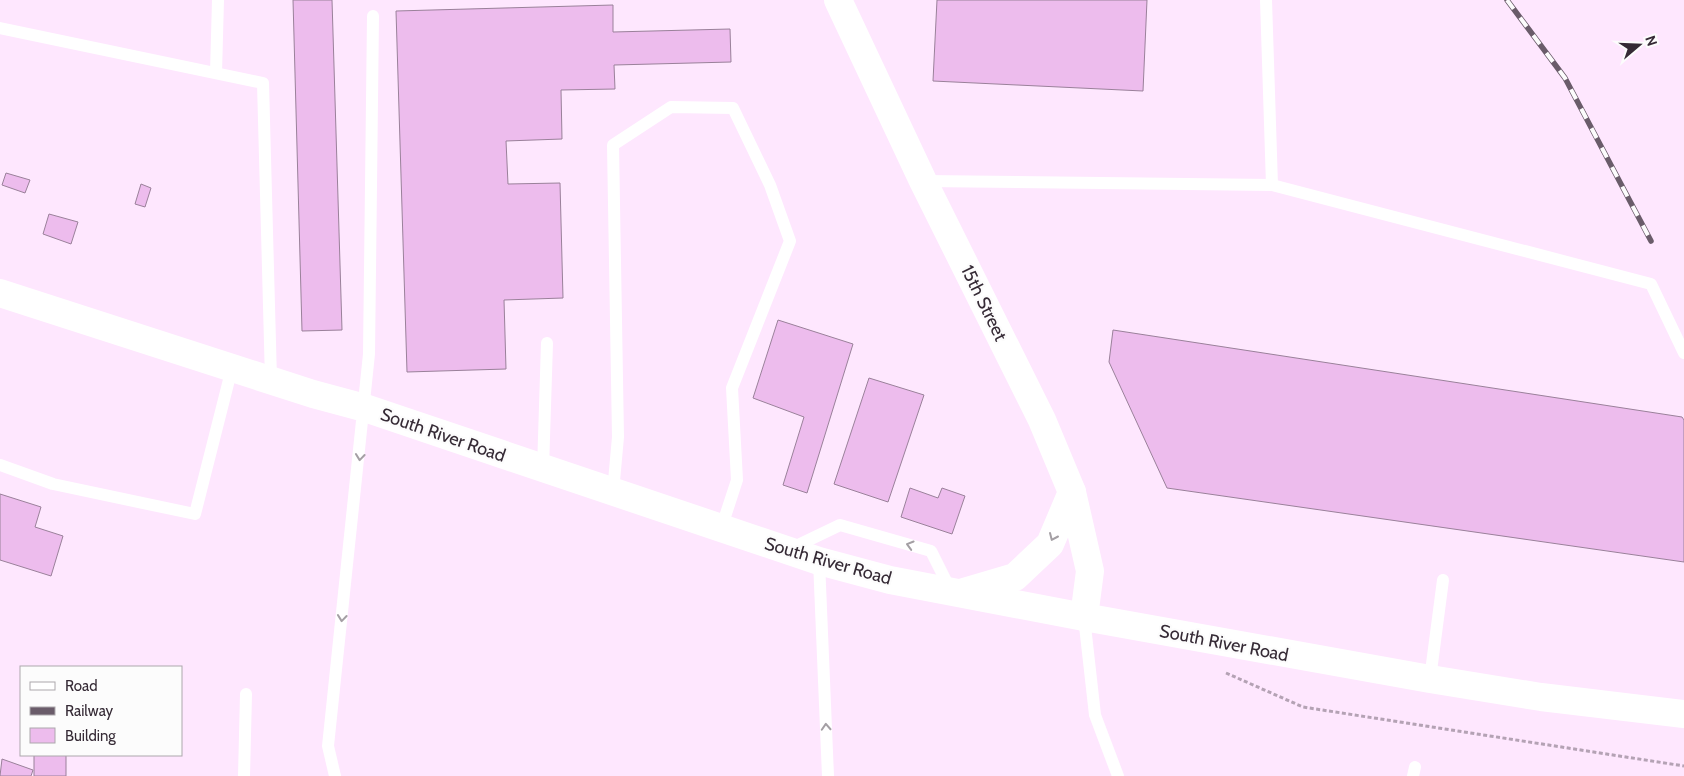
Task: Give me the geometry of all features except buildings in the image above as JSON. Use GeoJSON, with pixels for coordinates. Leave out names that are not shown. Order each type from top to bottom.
{"type":"FeatureCollection","features":[{"type":"Feature","properties":{"kind":"street","name":"15th Street"},"geometry":{"type":"LineString","coordinates":[[838,0],[923,181],[1042,420],[1072,492],[1090,571],[1084,617]]}},
{"type":"Feature","properties":{"kind":"street","name":"South River Road"},"geometry":{"type":"LineString","coordinates":[[0,293],[232,368],[365,408],[787,551],[890,580],[1430,679],[1541,697],[1684,714]]}},
{"type":"Feature","properties":{"kind":"street"},"geometry":{"type":"LineString","coordinates":[[956,592],[1015,577],[1050,544],[1072,492]]}},
{"type":"Feature","properties":{"kind":"lane"},"geometry":{"type":"LineString","coordinates":[[216,73],[218,0]]}},
{"type":"Feature","properties":{"kind":"lane"},"geometry":{"type":"LineString","coordinates":[[1266,0],[1272,185]]}},
{"type":"Feature","properties":{"kind":"lane"},"geometry":{"type":"LineString","coordinates":[[335,776],[328,746],[365,408],[369,354],[372,16]]}},
{"type":"Feature","properties":{"kind":"lane"},"geometry":{"type":"LineString","coordinates":[[0,28],[264,83],[271,380]]}},
{"type":"Feature","properties":{"kind":"lane"},"geometry":{"type":"LineString","coordinates":[[613,492],[618,437],[614,145],[671,107],[734,108],[770,185],[790,241],[732,388],[737,480],[721,528]]}},
{"type":"Feature","properties":{"kind":"lane"},"geometry":{"type":"LineString","coordinates":[[923,181],[1272,185],[1650,284],[1684,353]]}},
{"type":"Feature","properties":{"kind":"lane"},"geometry":{"type":"LineString","coordinates":[[543,469],[547,344]]}},
{"type":"Feature","properties":{"kind":"lane"},"geometry":{"type":"LineString","coordinates":[[0,465],[53,484],[195,514],[232,368]]}},
{"type":"Feature","properties":{"kind":"lane"},"geometry":{"type":"LineString","coordinates":[[787,551],[840,525],[931,551],[956,592]]}},
{"type":"Feature","properties":{"kind":"lane"},"geometry":{"type":"LineString","coordinates":[[819,561],[828,776]]}},
{"type":"Feature","properties":{"kind":"lane"},"geometry":{"type":"LineString","coordinates":[[1430,679],[1443,580]]}},
{"type":"Feature","properties":{"kind":"lane"},"geometry":{"type":"LineString","coordinates":[[1084,617],[1095,715],[1118,776]]}},
{"type":"Feature","properties":{"kind":"lane"},"geometry":{"type":"LineString","coordinates":[[244,776],[246,694]]}},
{"type":"Feature","properties":{"kind":"path"},"geometry":{"type":"LineString","coordinates":[[1222,670],[1303,707],[1684,766]]}},
{"type":"Feature","properties":{"kind":"railway"},"geometry":{"type":"LineString","coordinates":[[1507,0],[1565,78],[1651,241]]}}]}
